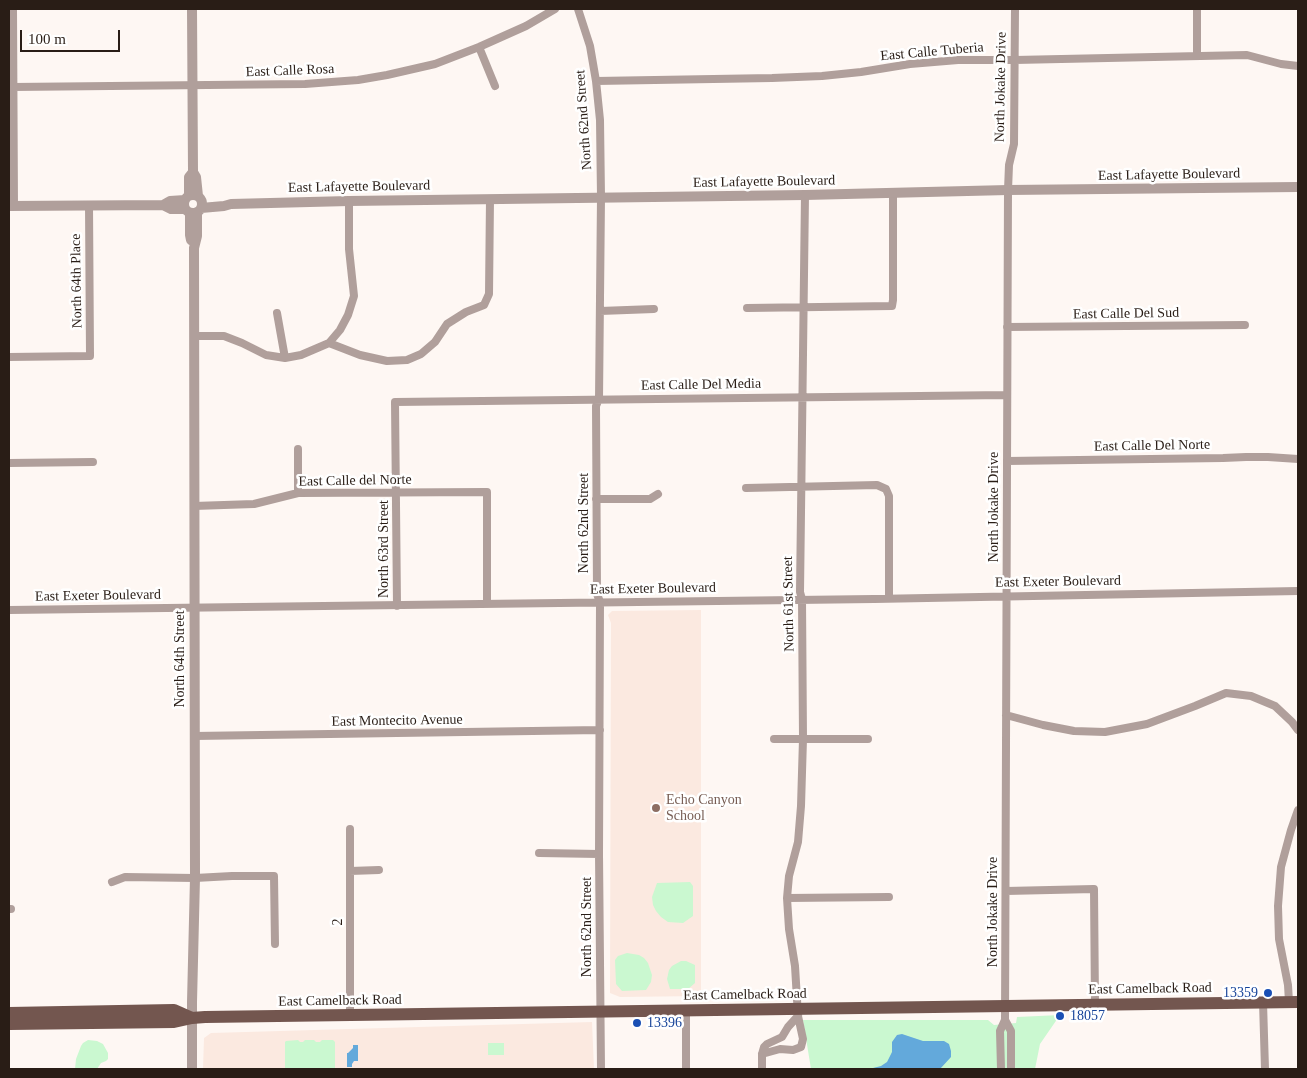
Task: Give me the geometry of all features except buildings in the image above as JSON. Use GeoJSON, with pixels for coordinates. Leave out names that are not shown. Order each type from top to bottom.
{"type":"FeatureCollection","features":[{"type":"Feature","properties":{"kind":"main road","name":"East Camelback Road"},"geometry":{"type":"LineString","coordinates":[[9,1024],[71,1017],[174,1010],[192,1018],[686,1011],[798,1013],[1094,1004],[1294,1002]]}},
{"type":"Feature","properties":{"kind":"main road","name":"East Camelback Road"},"geometry":{"type":"LineString","coordinates":[[9,1013],[71,1017]]}},
{"type":"Feature","properties":{"kind":"street"},"geometry":{"type":"LineString","coordinates":[[11,206],[13,9]]}},
{"type":"Feature","properties":{"kind":"street","name":"North 64th Street"},"geometry":{"type":"LineString","coordinates":[[192,9],[193,172],[189,178],[197,236],[194,248],[195,878],[192,1069]]}},
{"type":"Feature","properties":{"kind":"street","name":"East Calle Rosa"},"geometry":{"type":"LineString","coordinates":[[13,87],[305,84],[358,80],[435,64],[480,47],[526,26],[554,9]]}},
{"type":"Feature","properties":{"kind":"street","name":"North 62nd Street"},"geometry":{"type":"LineString","coordinates":[[578,9],[590,46],[600,120],[600,399],[596,406],[596,499],[597,594],[600,602],[599,854],[601,1069]]}},
{"type":"Feature","properties":{"kind":"street","name":"North Jokake Drive"},"geometry":{"type":"LineString","coordinates":[[1006,1020],[1008,190],[1009,165],[1014,144],[1015,9]]}},
{"type":"Feature","properties":{"kind":"street"},"geometry":{"type":"LineString","coordinates":[[1197,9],[1197,56]]}},
{"type":"Feature","properties":{"kind":"street"},"geometry":{"type":"LineString","coordinates":[[480,47],[495,86]]}},
{"type":"Feature","properties":{"kind":"street","name":"East Calle Tuberia"},"geometry":{"type":"LineString","coordinates":[[596,81],[822,76],[910,64],[958,60],[1247,55],[1281,64],[1298,66]]}},
{"type":"Feature","properties":{"kind":"street","name":"East Lafayette Boulevard"},"geometry":{"type":"LineString","coordinates":[[11,206],[163,205],[171,208],[193,204],[224,206],[231,204],[349,201],[1298,187]]}},
{"type":"Feature","properties":{"kind":"street"},"geometry":{"type":"LineString","coordinates":[[747,308],[892,306],[893,194]]}},
{"type":"Feature","properties":{"kind":"street","name":"North 61st Street"},"geometry":{"type":"LineString","coordinates":[[785,1049],[794,1050],[801,1047],[803,1039],[798,1013],[795,966],[787,915],[787,898],[789,876],[798,842],[803,739],[802,599],[800,592],[805,195]]}},
{"type":"Feature","properties":{"kind":"street"},"geometry":{"type":"LineString","coordinates":[[329,343],[360,355],[387,361],[407,360],[421,354],[436,342],[447,324],[466,312],[484,305],[489,294],[490,199]]}},
{"type":"Feature","properties":{"kind":"street"},"geometry":{"type":"LineString","coordinates":[[194,336],[224,336],[266,354],[285,358],[301,355],[329,343],[340,330],[348,315],[354,296],[349,249],[349,201]]}},
{"type":"Feature","properties":{"kind":"street","name":"North 64th Place"},"geometry":{"type":"LineString","coordinates":[[9,357],[90,356],[89,205]]}},
{"type":"Feature","properties":{"kind":"street"},"geometry":{"type":"LineString","coordinates":[[600,311],[654,309]]}},
{"type":"Feature","properties":{"kind":"street"},"geometry":{"type":"LineString","coordinates":[[278,313],[285,358]]}},
{"type":"Feature","properties":{"kind":"street","name":"East Calle Del Sud"},"geometry":{"type":"LineString","coordinates":[[1007,328],[1245,325]]}},
{"type":"Feature","properties":{"kind":"street","name":"East Calle Del Media"},"geometry":{"type":"LineString","coordinates":[[395,402],[1007,395]]}},
{"type":"Feature","properties":{"kind":"street","name":"North 63rd Street"},"geometry":{"type":"LineString","coordinates":[[395,402],[397,606]]}},
{"type":"Feature","properties":{"kind":"street"},"geometry":{"type":"LineString","coordinates":[[298,449],[298,493]]}},
{"type":"Feature","properties":{"kind":"street","name":"East Calle Del Norte"},"geometry":{"type":"LineString","coordinates":[[1007,460],[1223,458],[1246,456],[1298,459]]}},
{"type":"Feature","properties":{"kind":"street"},"geometry":{"type":"LineString","coordinates":[[9,463],[93,462]]}},
{"type":"Feature","properties":{"kind":"street"},"geometry":{"type":"LineString","coordinates":[[746,488],[877,486],[886,489],[890,496],[889,598]]}},
{"type":"Feature","properties":{"kind":"street","name":"East Calle del Norte"},"geometry":{"type":"LineString","coordinates":[[194,506],[254,504],[298,493],[487,492],[487,603]]}},
{"type":"Feature","properties":{"kind":"street"},"geometry":{"type":"LineString","coordinates":[[596,499],[650,499],[658,494]]}},
{"type":"Feature","properties":{"kind":"street","name":"East Exeter Boulevard"},"geometry":{"type":"LineString","coordinates":[[9,610],[397,606],[487,603],[1298,591]]}},
{"type":"Feature","properties":{"kind":"street"},"geometry":{"type":"LineString","coordinates":[[1006,715],[1074,731],[1105,732],[1147,724],[1226,692],[1252,696],[1276,706],[1298,730]]}},
{"type":"Feature","properties":{"kind":"street","name":"East Montecito Avenue"},"geometry":{"type":"LineString","coordinates":[[194,736],[600,730]]}},
{"type":"Feature","properties":{"kind":"street"},"geometry":{"type":"LineString","coordinates":[[774,739],[868,739]]}},
{"type":"Feature","properties":{"kind":"street"},"geometry":{"type":"LineString","coordinates":[[1294,1002],[1288,985],[1279,939],[1278,906],[1281,867],[1298,810]]}},
{"type":"Feature","properties":{"kind":"street","name":"2"},"geometry":{"type":"LineString","coordinates":[[350,829],[350,1016]]}},
{"type":"Feature","properties":{"kind":"street"},"geometry":{"type":"LineString","coordinates":[[539,854],[599,854]]}},
{"type":"Feature","properties":{"kind":"street"},"geometry":{"type":"LineString","coordinates":[[350,871],[379,870]]}},
{"type":"Feature","properties":{"kind":"street"},"geometry":{"type":"LineString","coordinates":[[112,882],[125,877],[274,876],[275,944]]}},
{"type":"Feature","properties":{"kind":"street"},"geometry":{"type":"LineString","coordinates":[[1006,891],[1094,889],[1094,1004]]}},
{"type":"Feature","properties":{"kind":"street"},"geometry":{"type":"LineString","coordinates":[[787,898],[890,896]]}},
{"type":"Feature","properties":{"kind":"street"},"geometry":{"type":"LineString","coordinates":[[1263,1002],[1265,1069]]}},
{"type":"Feature","properties":{"kind":"street"},"geometry":{"type":"LineString","coordinates":[[686,1011],[686,1069]]}},
{"type":"Feature","properties":{"kind":"street"},"geometry":{"type":"LineString","coordinates":[[785,1049],[781,1043],[782,1037],[798,1013]]}},
{"type":"Feature","properties":{"kind":"street"},"geometry":{"type":"LineString","coordinates":[[1000,1069],[1000,1031],[1006,1020]]}},
{"type":"Feature","properties":{"kind":"street"},"geometry":{"type":"LineString","coordinates":[[1006,1020],[1011,1031],[1011,1069]]}},
{"type":"Feature","properties":{"kind":"street"},"geometry":{"type":"LineString","coordinates":[[762,1069],[764,1047],[782,1037]]}},
{"type":"Feature","properties":{"kind":"street"},"geometry":{"type":"LineString","coordinates":[[762,1054],[785,1049]]}},
{"type":"Feature","properties":{"kind":"shaded area","name":"Echo Canyon School"},"geometry":{"type":"Polygon","coordinates":[[[701,610],[701,996],[620,997],[610,993],[611,623],[608,615],[612,611],[701,610]]]}},
{"type":"Feature","properties":{"kind":"shaded area"},"geometry":{"type":"Polygon","coordinates":[[[592,1022],[594,1069],[203,1069],[204,1038],[211,1033],[592,1022]]]}},
{"type":"Feature","properties":{"kind":"green space"},"geometry":{"type":"Polygon","coordinates":[[[690,882],[693,886],[693,916],[683,923],[668,922],[661,917],[653,905],[652,897],[657,883],[690,882]]]}},
{"type":"Feature","properties":{"kind":"green space"},"geometry":{"type":"Polygon","coordinates":[[[627,953],[639,955],[648,963],[652,975],[651,982],[646,990],[622,991],[616,984],[615,960],[618,956],[627,953]]]}},
{"type":"Feature","properties":{"kind":"green space"},"geometry":{"type":"Polygon","coordinates":[[[681,961],[695,965],[695,983],[688,989],[670,989],[667,979],[669,970],[681,961]]]}},
{"type":"Feature","properties":{"kind":"green space"},"geometry":{"type":"Polygon","coordinates":[[[1060,1015],[1040,1044],[1035,1069],[811,1069],[803,1020],[988,1020],[994,1025],[1016,1023],[1017,1017],[1060,1015]]]}},
{"type":"Feature","properties":{"kind":"green space"},"geometry":{"type":"Polygon","coordinates":[[[88,1040],[103,1044],[108,1053],[108,1059],[101,1063],[97,1069],[75,1069],[76,1059],[81,1046],[88,1040]]]}},
{"type":"Feature","properties":{"kind":"green space"},"geometry":{"type":"Polygon","coordinates":[[[298,1040],[300,1042],[314,1040],[320,1042],[322,1040],[333,1040],[335,1042],[335,1069],[285,1069],[285,1042],[298,1040]]]}},
{"type":"Feature","properties":{"kind":"green space"},"geometry":{"type":"Polygon","coordinates":[[[488,1043],[504,1043],[504,1055],[488,1055],[488,1043]]]}},
{"type":"Feature","properties":{"kind":"water"},"geometry":{"type":"Polygon","coordinates":[[[902,1034],[923,1041],[944,1041],[949,1044],[951,1057],[940,1069],[869,1069],[881,1066],[887,1062],[892,1052],[892,1042],[897,1035],[902,1034]]]}},
{"type":"Feature","properties":{"kind":"water"},"geometry":{"type":"Polygon","coordinates":[[[353,1045],[358,1045],[358,1061],[354,1061],[352,1067],[347,1067],[347,1053],[353,1048],[353,1045]]]}},
{"type":"Feature","properties":{"kind":"place","name":"Echo Canyon School"},"geometry":{"type":"Point","coordinates":[656,808]}},
{"type":"Feature","properties":{"kind":"place","name":"13359"},"geometry":{"type":"Point","coordinates":[1268,993]}},
{"type":"Feature","properties":{"kind":"place","name":"18057"},"geometry":{"type":"Point","coordinates":[1060,1016]}},
{"type":"Feature","properties":{"kind":"place","name":"13396"},"geometry":{"type":"Point","coordinates":[637,1023]}}]}
